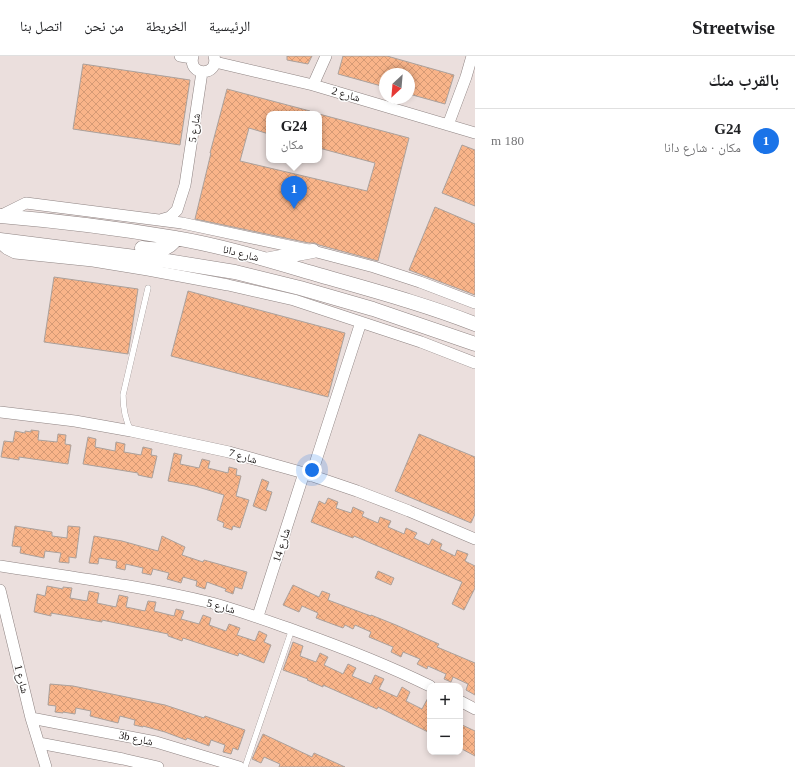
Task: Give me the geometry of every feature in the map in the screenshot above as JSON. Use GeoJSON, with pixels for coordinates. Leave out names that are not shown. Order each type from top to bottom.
{"type":"FeatureCollection","features":[{"type":"Feature","properties":{"kind":"street"},"geometry":{"type":"LineString","coordinates":[[180,56],[193,57],[192,62],[195,69],[202,72],[209,71],[214,66],[214,59]]}},
{"type":"Feature","properties":{"kind":"street"},"geometry":{"type":"LineString","coordinates":[[313,85],[326,56]]}},
{"type":"Feature","properties":{"kind":"street"},"geometry":{"type":"LineString","coordinates":[[448,125],[466,77],[472,56]]}},
{"type":"Feature","properties":{"kind":"street","name":"شارع 2"},"geometry":{"type":"LineString","coordinates":[[214,59],[313,85],[475,134]]}},
{"type":"Feature","properties":{"kind":"street","name":"شارع 5"},"geometry":{"type":"LineString","coordinates":[[160,220],[170,217],[177,210],[185,185],[202,72]]}},
{"type":"Feature","properties":{"kind":"street","name":"شارع 5"},"geometry":{"type":"LineString","coordinates":[[176,238],[182,223],[186,196],[185,185]]}},
{"type":"Feature","properties":{"kind":"street"},"geometry":{"type":"LineString","coordinates":[[0,216],[26,204],[182,223],[313,251],[374,267],[475,303]]}},
{"type":"Feature","properties":{"kind":"street","name":"شارع دانا"},"geometry":{"type":"LineString","coordinates":[[0,216],[89,225],[176,238],[266,260],[435,308],[475,324]]}},
{"type":"Feature","properties":{"kind":"street"},"geometry":{"type":"LineString","coordinates":[[77,249],[90,244],[97,244],[161,250],[169,247],[176,238]]}},
{"type":"Feature","properties":{"kind":"street"},"geometry":{"type":"LineString","coordinates":[[0,242],[7,249],[15,253],[93,261],[164,273],[294,300],[421,342],[475,363]]}},
{"type":"Feature","properties":{"kind":"street","name":"شارع دانا"},"geometry":{"type":"LineString","coordinates":[[0,242],[77,249],[236,272],[300,288],[373,309],[475,344]]}},
{"type":"Feature","properties":{"kind":"street"},"geometry":{"type":"LineString","coordinates":[[266,260],[313,251]]}},
{"type":"Feature","properties":{"kind":"street","name":"شارع 14"},"geometry":{"type":"LineString","coordinates":[[258,616],[361,322]]}},
{"type":"Feature","properties":{"kind":"street","name":"شارع 7"},"geometry":{"type":"LineString","coordinates":[[0,412],[75,421],[131,431],[229,452],[357,491],[475,539]]}},
{"type":"Feature","properties":{"kind":"street","name":"شارع 5"},"geometry":{"type":"LineString","coordinates":[[0,566],[168,593],[212,603],[258,616],[335,645],[378,662],[427,685]]}},
{"type":"Feature","properties":{"kind":"street","name":"شارع 1"},"geometry":{"type":"LineString","coordinates":[[0,590],[31,718],[46,767]]}},
{"type":"Feature","properties":{"kind":"street"},"geometry":{"type":"LineString","coordinates":[[463,703],[475,709]]}},
{"type":"Feature","properties":{"kind":"street","name":"3b شارع"},"geometry":{"type":"LineString","coordinates":[[31,718],[156,742],[239,767]]}},
{"type":"Feature","properties":{"kind":"street","name":"3b شارع"},"geometry":{"type":"LineString","coordinates":[[39,743],[123,758],[158,767]]}},
{"type":"Feature","properties":{"kind":"lane"},"geometry":{"type":"LineString","coordinates":[[131,431],[123,408],[123,395],[148,288]]}},
{"type":"Feature","properties":{"kind":"lane"},"geometry":{"type":"LineString","coordinates":[[245,767],[292,629]]}},
{"type":"Feature","properties":{"kind":"building"},"geometry":{"type":"Polygon","coordinates":[[[287,56],[312,56],[308,64],[287,60],[287,56]]]}},
{"type":"Feature","properties":{"kind":"building"},"geometry":{"type":"Polygon","coordinates":[[[343,56],[387,56],[454,75],[445,104],[415,96],[415,68],[379,68],[379,85],[338,74],[343,56]]]}},
{"type":"Feature","properties":{"kind":"building"},"geometry":{"type":"Polygon","coordinates":[[[83,64],[190,80],[180,145],[73,129],[83,64]]]}},
{"type":"Feature","properties":{"kind":"building"},"geometry":{"type":"Polygon","coordinates":[[[227,89],[310,111],[266,111],[266,133],[249,128],[240,161],[367,191],[375,163],[322,149],[322,115],[409,138],[378,261],[315,243],[195,219],[210,153],[227,89]]]}},
{"type":"Feature","properties":{"kind":"building"},"geometry":{"type":"Polygon","coordinates":[[[462,145],[475,150],[475,206],[442,193],[462,145]]]}},
{"type":"Feature","properties":{"kind":"building"},"geometry":{"type":"Polygon","coordinates":[[[435,207],[475,224],[475,295],[409,270],[435,207]]]}},
{"type":"Feature","properties":{"kind":"building"},"geometry":{"type":"Polygon","coordinates":[[[54,277],[138,289],[128,354],[44,342],[54,277]]]}},
{"type":"Feature","properties":{"kind":"building"},"geometry":{"type":"Polygon","coordinates":[[[188,291],[345,333],[328,397],[171,356],[188,291]]]}},
{"type":"Feature","properties":{"kind":"building"},"geometry":{"type":"Polygon","coordinates":[[[31,430],[39,431],[38,440],[57,442],[58,434],[66,435],[65,444],[71,445],[68,464],[19,457],[19,460],[1,457],[4,441],[13,442],[15,431],[25,433],[25,431],[31,432],[31,430]]]}},
{"type":"Feature","properties":{"kind":"building"},"geometry":{"type":"Polygon","coordinates":[[[419,434],[475,457],[475,514],[471,523],[395,491],[419,434]]]}},
{"type":"Feature","properties":{"kind":"building"},"geometry":{"type":"Polygon","coordinates":[[[88,437],[96,439],[95,447],[115,451],[116,442],[125,444],[124,452],[141,455],[143,447],[152,449],[151,455],[157,456],[152,478],[138,475],[138,473],[83,464],[88,437]]]}},
{"type":"Feature","properties":{"kind":"building"},"geometry":{"type":"Polygon","coordinates":[[[174,453],[182,455],[180,464],[199,468],[202,459],[210,461],[208,468],[228,473],[229,467],[237,469],[236,475],[241,476],[236,496],[249,500],[240,528],[233,526],[232,530],[223,527],[224,523],[217,520],[224,495],[195,486],[168,481],[174,453]]]}},
{"type":"Feature","properties":{"kind":"building"},"geometry":{"type":"Polygon","coordinates":[[[262,479],[269,482],[266,490],[272,492],[266,511],[253,506],[262,479]]]}},
{"type":"Feature","properties":{"kind":"building"},"geometry":{"type":"Polygon","coordinates":[[[328,498],[338,502],[336,508],[351,513],[353,507],[364,512],[362,516],[378,523],[380,517],[391,521],[388,527],[404,534],[406,528],[417,533],[414,538],[429,545],[432,539],[442,544],[440,549],[455,556],[457,550],[468,554],[465,561],[475,566],[475,588],[464,610],[452,604],[462,582],[354,536],[353,538],[311,522],[319,501],[325,504],[328,498]]]}},
{"type":"Feature","properties":{"kind":"building"},"geometry":{"type":"Polygon","coordinates":[[[15,526],[52,532],[52,536],[67,538],[68,526],[80,527],[76,558],[69,557],[69,563],[59,562],[61,553],[45,551],[44,558],[20,553],[21,547],[12,546],[15,526]]]}},
{"type":"Feature","properties":{"kind":"building"},"geometry":{"type":"Polygon","coordinates":[[[94,536],[122,541],[158,551],[162,536],[185,547],[182,555],[203,562],[204,560],[247,572],[242,589],[235,587],[233,594],[225,591],[226,589],[207,582],[205,589],[196,586],[197,581],[183,577],[181,583],[167,579],[169,573],[153,569],[151,575],[142,573],[143,568],[126,564],[125,570],[116,568],[117,561],[99,558],[98,564],[89,563],[94,536]]]}},
{"type":"Feature","properties":{"kind":"building"},"geometry":{"type":"Polygon","coordinates":[[[378,571],[394,578],[391,585],[375,578],[378,571]]]}},
{"type":"Feature","properties":{"kind":"building"},"geometry":{"type":"Polygon","coordinates":[[[293,585],[319,597],[322,591],[330,594],[328,600],[396,625],[439,644],[437,647],[475,663],[475,695],[466,690],[468,684],[453,677],[451,682],[444,679],[446,674],[428,666],[427,669],[417,664],[420,659],[403,652],[401,657],[391,652],[393,647],[369,637],[371,632],[355,625],[353,629],[345,625],[343,628],[316,618],[318,613],[302,606],[299,612],[283,605],[293,585]]]}},
{"type":"Feature","properties":{"kind":"building"},"geometry":{"type":"Polygon","coordinates":[[[47,586],[63,589],[63,587],[72,588],[70,598],[87,601],[89,591],[99,593],[97,603],[116,607],[119,595],[128,597],[126,607],[145,611],[148,601],[156,602],[154,611],[174,616],[176,609],[184,611],[181,619],[199,624],[203,615],[211,618],[209,625],[226,631],[229,624],[240,628],[237,635],[255,641],[259,631],[267,635],[264,642],[271,645],[264,663],[239,653],[238,656],[183,638],[182,641],[168,636],[168,634],[102,620],[102,622],[51,613],[51,616],[34,612],[37,594],[45,596],[47,586]]]}},
{"type":"Feature","properties":{"kind":"building"},"geometry":{"type":"Polygon","coordinates":[[[293,642],[303,646],[300,656],[316,662],[320,653],[328,657],[324,665],[343,674],[348,664],[356,668],[352,676],[371,684],[375,675],[384,679],[379,689],[397,697],[402,687],[410,692],[406,701],[422,709],[427,700],[427,732],[378,707],[377,709],[323,685],[323,687],[307,680],[308,679],[283,670],[293,642]]]}},
{"type":"Feature","properties":{"kind":"building"},"geometry":{"type":"Polygon","coordinates":[[[50,684],[73,686],[165,705],[204,718],[205,716],[245,730],[238,750],[233,748],[231,754],[223,752],[225,745],[211,740],[209,746],[187,738],[186,740],[165,732],[134,725],[135,720],[120,716],[118,723],[90,716],[91,711],[76,708],[75,714],[55,712],[56,706],[48,705],[50,684]]]}},
{"type":"Feature","properties":{"kind":"building"},"geometry":{"type":"Polygon","coordinates":[[[463,725],[475,731],[475,756],[463,750],[463,725]]]}},
{"type":"Feature","properties":{"kind":"building"},"geometry":{"type":"Polygon","coordinates":[[[263,734],[312,757],[314,753],[345,767],[279,767],[280,764],[264,757],[261,763],[252,759],[263,734]]]}},
{"type":"Feature","properties":{"kind":"place","name":"G24"},"geometry":{"type":"Point","coordinates":[294,209]}}]}
